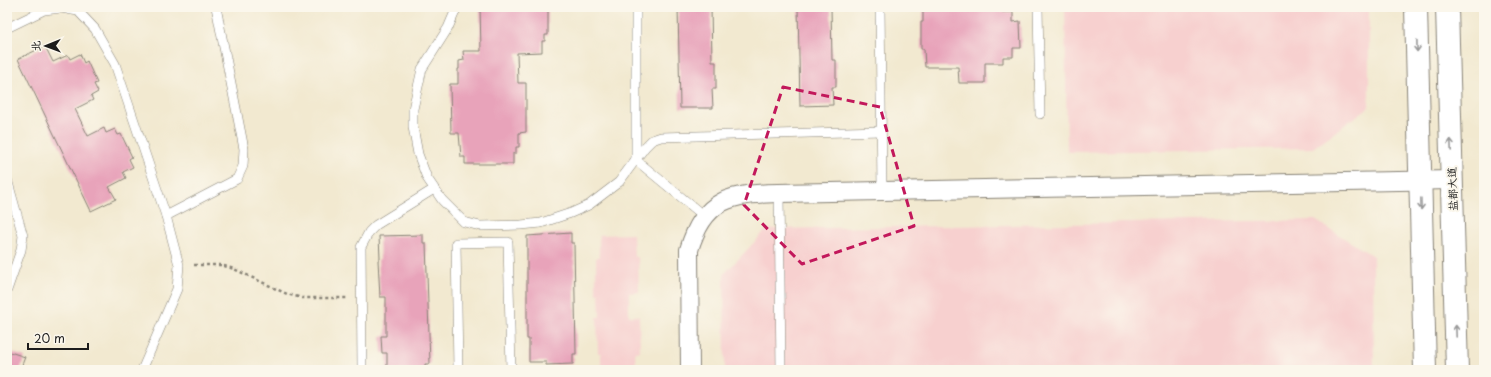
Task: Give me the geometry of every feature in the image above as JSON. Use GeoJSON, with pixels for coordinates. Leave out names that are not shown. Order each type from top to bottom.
{"type":"FeatureCollection","features":[{"type":"Feature","properties":{"kind":"main road"},"geometry":{"type":"LineString","coordinates":[[1416,7],[1425,370]]}},
{"type":"Feature","properties":{"kind":"main road","name":"盐都大道"},"geometry":{"type":"LineString","coordinates":[[1447,7],[1457,370]]}},
{"type":"Feature","properties":{"kind":"street"},"geometry":{"type":"LineString","coordinates":[[690,370],[689,250],[694,231],[704,216],[718,204],[735,196],[779,193],[1452,180]]}},
{"type":"Feature","properties":{"kind":"lane"},"geometry":{"type":"LineString","coordinates":[[166,216],[237,179],[243,166],[244,149],[216,7]]}},
{"type":"Feature","properties":{"kind":"lane"},"geometry":{"type":"LineString","coordinates":[[457,7],[448,28],[422,69],[413,109],[412,127],[416,148],[425,172],[434,189],[446,205],[464,222],[476,226],[508,226],[541,223],[556,219],[589,204],[618,182],[652,140],[661,137]]}},
{"type":"Feature","properties":{"kind":"lane"},"geometry":{"type":"LineString","coordinates":[[636,7],[636,160]]}},
{"type":"Feature","properties":{"kind":"lane"},"geometry":{"type":"LineString","coordinates":[[880,7],[882,191]]}},
{"type":"Feature","properties":{"kind":"lane"},"geometry":{"type":"LineString","coordinates":[[1038,7],[1040,114]]}},
{"type":"Feature","properties":{"kind":"lane"},"geometry":{"type":"LineString","coordinates":[[7,28],[44,10],[61,8],[78,11],[95,28],[115,64],[166,216],[179,265],[177,289],[142,370]]}},
{"type":"Feature","properties":{"kind":"lane"},"geometry":{"type":"LineString","coordinates":[[636,124],[643,135],[661,137],[881,131]]}},
{"type":"Feature","properties":{"kind":"lane"},"geometry":{"type":"LineString","coordinates":[[636,160],[704,216]]}},
{"type":"Feature","properties":{"kind":"lane"},"geometry":{"type":"LineString","coordinates":[[7,179],[23,236],[21,250],[7,290]]}},
{"type":"Feature","properties":{"kind":"lane"},"geometry":{"type":"LineString","coordinates":[[362,370],[361,247],[369,232],[376,225],[434,189]]}},
{"type":"Feature","properties":{"kind":"lane"},"geometry":{"type":"LineString","coordinates":[[779,193],[781,370]]}},
{"type":"Feature","properties":{"kind":"lane"},"geometry":{"type":"LineString","coordinates":[[508,226],[511,370]]}},
{"type":"Feature","properties":{"kind":"lane"},"geometry":{"type":"LineString","coordinates":[[458,370],[456,243],[508,242]]}},
{"type":"Feature","properties":{"kind":"path"},"geometry":{"type":"LineString","coordinates":[[179,265],[221,265],[234,269],[287,294],[302,298],[361,298]]}},
{"type":"Feature","properties":{"kind":"highlighted area"},"geometry":{"type":"Polygon","coordinates":[[[783,87],[880,107],[914,226],[802,264],[744,205],[783,87]]]}},
{"type":"Feature","properties":{"kind":"shaded area"},"geometry":{"type":"Polygon","coordinates":[[[1065,7],[1369,7],[1369,107],[1313,148],[1067,152],[1065,7]]]}},
{"type":"Feature","properties":{"kind":"shaded area"},"geometry":{"type":"Polygon","coordinates":[[[1315,220],[1373,256],[1374,370],[725,370],[724,274],[767,229],[1315,220]]]}},
{"type":"Feature","properties":{"kind":"shaded area"},"geometry":{"type":"Polygon","coordinates":[[[633,234],[634,257],[638,257],[639,292],[629,293],[629,316],[639,316],[640,351],[635,352],[636,370],[601,370],[601,353],[598,353],[597,317],[600,317],[599,294],[596,293],[596,257],[599,257],[599,235],[633,234]]]}},
{"type":"Feature","properties":{"kind":"building"},"geometry":{"type":"Polygon","coordinates":[[[480,7],[548,7],[548,35],[545,35],[545,41],[542,41],[542,52],[517,53],[518,83],[526,83],[526,132],[519,133],[519,147],[516,147],[516,153],[513,153],[513,164],[465,164],[465,157],[461,157],[459,133],[451,133],[450,84],[458,84],[459,61],[464,60],[463,51],[481,51],[480,7]]]}},
{"type":"Feature","properties":{"kind":"building"},"geometry":{"type":"Polygon","coordinates":[[[678,7],[711,7],[712,62],[716,62],[716,89],[712,89],[713,108],[680,108],[678,7]]]}},
{"type":"Feature","properties":{"kind":"building"},"geometry":{"type":"Polygon","coordinates":[[[798,7],[831,7],[832,60],[836,60],[836,87],[832,87],[833,105],[800,106],[798,7]]]}},
{"type":"Feature","properties":{"kind":"building"},"geometry":{"type":"Polygon","coordinates":[[[923,7],[1002,7],[1002,12],[1013,12],[1013,22],[1020,21],[1021,48],[1013,48],[1013,57],[1003,57],[1003,63],[985,63],[985,83],[959,83],[958,67],[925,67],[924,49],[921,49],[921,22],[923,22],[923,7]]]}},
{"type":"Feature","properties":{"kind":"building"},"geometry":{"type":"Polygon","coordinates":[[[45,46],[53,62],[68,55],[70,59],[80,54],[84,63],[87,61],[97,83],[94,84],[98,92],[91,96],[93,100],[75,109],[88,136],[104,128],[106,133],[115,129],[118,135],[121,134],[132,157],[129,159],[133,167],[123,172],[126,178],[109,187],[116,199],[91,211],[18,59],[45,46]]]}},
{"type":"Feature","properties":{"kind":"building"},"geometry":{"type":"Polygon","coordinates":[[[571,233],[571,243],[574,243],[576,354],[573,354],[573,364],[546,365],[546,362],[529,362],[529,339],[527,339],[527,236],[571,233]]]}},
{"type":"Feature","properties":{"kind":"building"},"geometry":{"type":"Polygon","coordinates":[[[423,235],[423,243],[426,243],[430,364],[425,364],[425,370],[387,370],[387,353],[382,353],[381,336],[386,336],[386,297],[380,297],[378,260],[380,259],[379,236],[423,235]]]}},
{"type":"Feature","properties":{"kind":"building"},"geometry":{"type":"Polygon","coordinates":[[[7,351],[25,357],[20,370],[7,370],[7,351]]]}}]}
